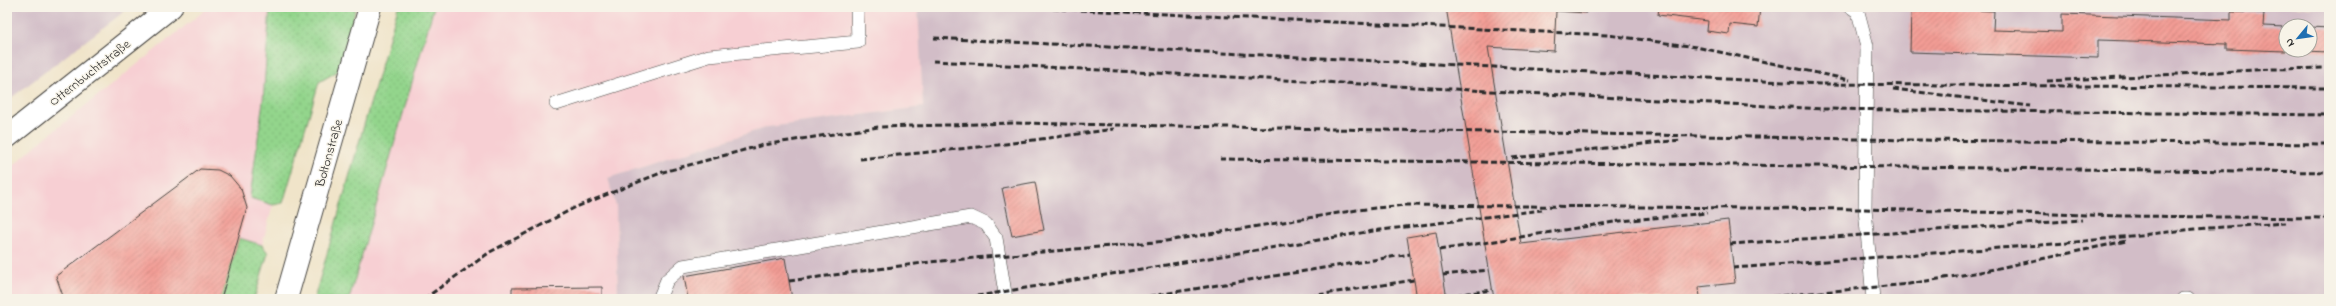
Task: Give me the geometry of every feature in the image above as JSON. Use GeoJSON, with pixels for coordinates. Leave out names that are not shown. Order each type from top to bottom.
{"type":"FeatureCollection","features":[{"type":"Feature","properties":{"kind":"street","name":"Otternbuchtstraße"},"geometry":{"type":"LineString","coordinates":[[7,138],[171,7]]}},
{"type":"Feature","properties":{"kind":"street","name":"Boltonstraße"},"geometry":{"type":"LineString","coordinates":[[286,299],[370,7]]}},
{"type":"Feature","properties":{"kind":"lane"},"geometry":{"type":"LineString","coordinates":[[556,104],[710,56],[858,42],[856,7]]}},
{"type":"Feature","properties":{"kind":"lane"},"geometry":{"type":"LineString","coordinates":[[1851,7],[1858,12],[1867,46],[1865,209],[1873,299]]}},
{"type":"Feature","properties":{"kind":"lane"},"geometry":{"type":"LineString","coordinates":[[659,299],[666,280],[683,266],[971,217],[986,224],[996,238],[1006,299]]}},
{"type":"Feature","properties":{"kind":"lane"},"geometry":{"type":"LineString","coordinates":[[2183,299],[2188,299]]}},
{"type":"Feature","properties":{"kind":"shaded area"},"geometry":{"type":"Polygon","coordinates":[[[7,7],[130,7],[7,101],[7,7]]]}},
{"type":"Feature","properties":{"kind":"shaded area"},"geometry":{"type":"Polygon","coordinates":[[[209,7],[307,7],[250,198],[273,205],[262,245],[239,239],[221,299],[7,299],[7,171],[40,142],[209,7]]]}},
{"type":"Feature","properties":{"kind":"shaded area"},"geometry":{"type":"Polygon","coordinates":[[[434,7],[918,7],[923,107],[768,127],[608,178],[616,206],[618,299],[349,299],[434,7]]]}},
{"type":"Feature","properties":{"kind":"shaded area"},"geometry":{"type":"Polygon","coordinates":[[[918,7],[2329,7],[2329,299],[618,299],[616,206],[608,178],[768,127],[923,107],[918,7]]]}},
{"type":"Feature","properties":{"kind":"green space"},"geometry":{"type":"Polygon","coordinates":[[[270,7],[356,7],[338,71],[319,82],[283,203],[273,205],[250,198],[263,101],[270,7]]]}},
{"type":"Feature","properties":{"kind":"green space"},"geometry":{"type":"Polygon","coordinates":[[[398,7],[434,7],[349,299],[314,299],[398,7]]]}},
{"type":"Feature","properties":{"kind":"green space"},"geometry":{"type":"Polygon","coordinates":[[[239,238],[262,245],[268,253],[254,299],[221,299],[239,238]]]}},
{"type":"Feature","properties":{"kind":"building"},"geometry":{"type":"Polygon","coordinates":[[[1446,7],[1586,7],[1586,13],[1556,11],[1554,51],[1488,47],[1521,244],[1728,220],[1735,283],[1699,287],[1700,299],[1494,299],[1446,7]]]}},
{"type":"Feature","properties":{"kind":"building"},"geometry":{"type":"Polygon","coordinates":[[[1659,7],[1760,7],[1758,27],[1730,24],[1729,34],[1707,31],[1708,21],[1658,15],[1659,7]]]}},
{"type":"Feature","properties":{"kind":"building"},"geometry":{"type":"Polygon","coordinates":[[[1911,8],[1994,11],[1993,30],[2062,32],[2062,14],[2231,20],[2231,12],[2264,13],[2263,26],[2278,27],[2278,51],[2226,49],[2226,44],[2098,40],[2098,58],[1910,52],[1911,8]]]}},
{"type":"Feature","properties":{"kind":"building"},"geometry":{"type":"Polygon","coordinates":[[[2318,27],[2329,28],[2329,52],[2318,52],[2318,27]]]}},
{"type":"Feature","properties":{"kind":"building"},"geometry":{"type":"Polygon","coordinates":[[[200,169],[218,170],[230,176],[241,189],[247,208],[221,299],[64,299],[56,276],[200,169]]]}},
{"type":"Feature","properties":{"kind":"building"},"geometry":{"type":"Polygon","coordinates":[[[1035,182],[1044,230],[1012,236],[1002,188],[1035,182]]]}},
{"type":"Feature","properties":{"kind":"building"},"geometry":{"type":"Polygon","coordinates":[[[1436,232],[1447,299],[1417,299],[1407,237],[1436,232]]]}},
{"type":"Feature","properties":{"kind":"building"},"geometry":{"type":"Polygon","coordinates":[[[785,258],[792,299],[688,299],[684,276],[785,258]]]}},
{"type":"Feature","properties":{"kind":"building"},"geometry":{"type":"Polygon","coordinates":[[[602,287],[602,299],[512,299],[512,288],[602,287]]]}},
{"type":"Feature","properties":{"kind":"railway"},"geometry":{"type":"LineString","coordinates":[[1017,7],[1608,35],[1696,47],[1850,80]]}},
{"type":"Feature","properties":{"kind":"railway"},"geometry":{"type":"LineString","coordinates":[[934,38],[1822,84],[2329,88]]}},
{"type":"Feature","properties":{"kind":"railway"},"geometry":{"type":"LineString","coordinates":[[933,61],[1823,109],[2329,115]]}},
{"type":"Feature","properties":{"kind":"railway"},"geometry":{"type":"LineString","coordinates":[[2047,81],[2273,69],[2329,68]]}},
{"type":"Feature","properties":{"kind":"railway"},"geometry":{"type":"LineString","coordinates":[[1893,89],[2030,106]]}},
{"type":"Feature","properties":{"kind":"railway"},"geometry":{"type":"LineString","coordinates":[[424,299],[490,252],[576,207],[663,172],[763,145],[878,127],[1015,123],[1912,140],[2329,144]]}},
{"type":"Feature","properties":{"kind":"railway"},"geometry":{"type":"LineString","coordinates":[[860,159],[998,145],[1114,129]]}},
{"type":"Feature","properties":{"kind":"railway"},"geometry":{"type":"LineString","coordinates":[[1512,158],[1681,140]]}},
{"type":"Feature","properties":{"kind":"railway"},"geometry":{"type":"LineString","coordinates":[[1220,159],[2329,172]]}},
{"type":"Feature","properties":{"kind":"railway"},"geometry":{"type":"LineString","coordinates":[[789,281],[930,262],[1166,241],[1357,210],[1405,205],[1865,209],[2123,216],[2329,218]]}},
{"type":"Feature","properties":{"kind":"railway"},"geometry":{"type":"LineString","coordinates":[[959,299],[1373,231],[1542,210]]}},
{"type":"Feature","properties":{"kind":"railway"},"geometry":{"type":"LineString","coordinates":[[1439,250],[1620,221],[1707,213]]}},
{"type":"Feature","properties":{"kind":"railway"},"geometry":{"type":"LineString","coordinates":[[1730,244],[2082,220]]}},
{"type":"Feature","properties":{"kind":"railway"},"geometry":{"type":"LineString","coordinates":[[1733,268],[2067,243],[2195,229],[2285,223]]}},
{"type":"Feature","properties":{"kind":"railway"},"geometry":{"type":"LineString","coordinates":[[1746,299],[1909,284],[1980,272],[2126,241]]}},
{"type":"Feature","properties":{"kind":"railway"},"geometry":{"type":"LineString","coordinates":[[1132,299],[1410,254]]}},
{"type":"Feature","properties":{"kind":"railway"},"geometry":{"type":"LineString","coordinates":[[1443,275],[1489,270]]}},
{"type":"Feature","properties":{"kind":"railway"},"geometry":{"type":"LineString","coordinates":[[1292,299],[1414,280]]}},
{"type":"Feature","properties":{"kind":"railway"},"geometry":{"type":"LineString","coordinates":[[1447,296],[1492,290]]}}]}
